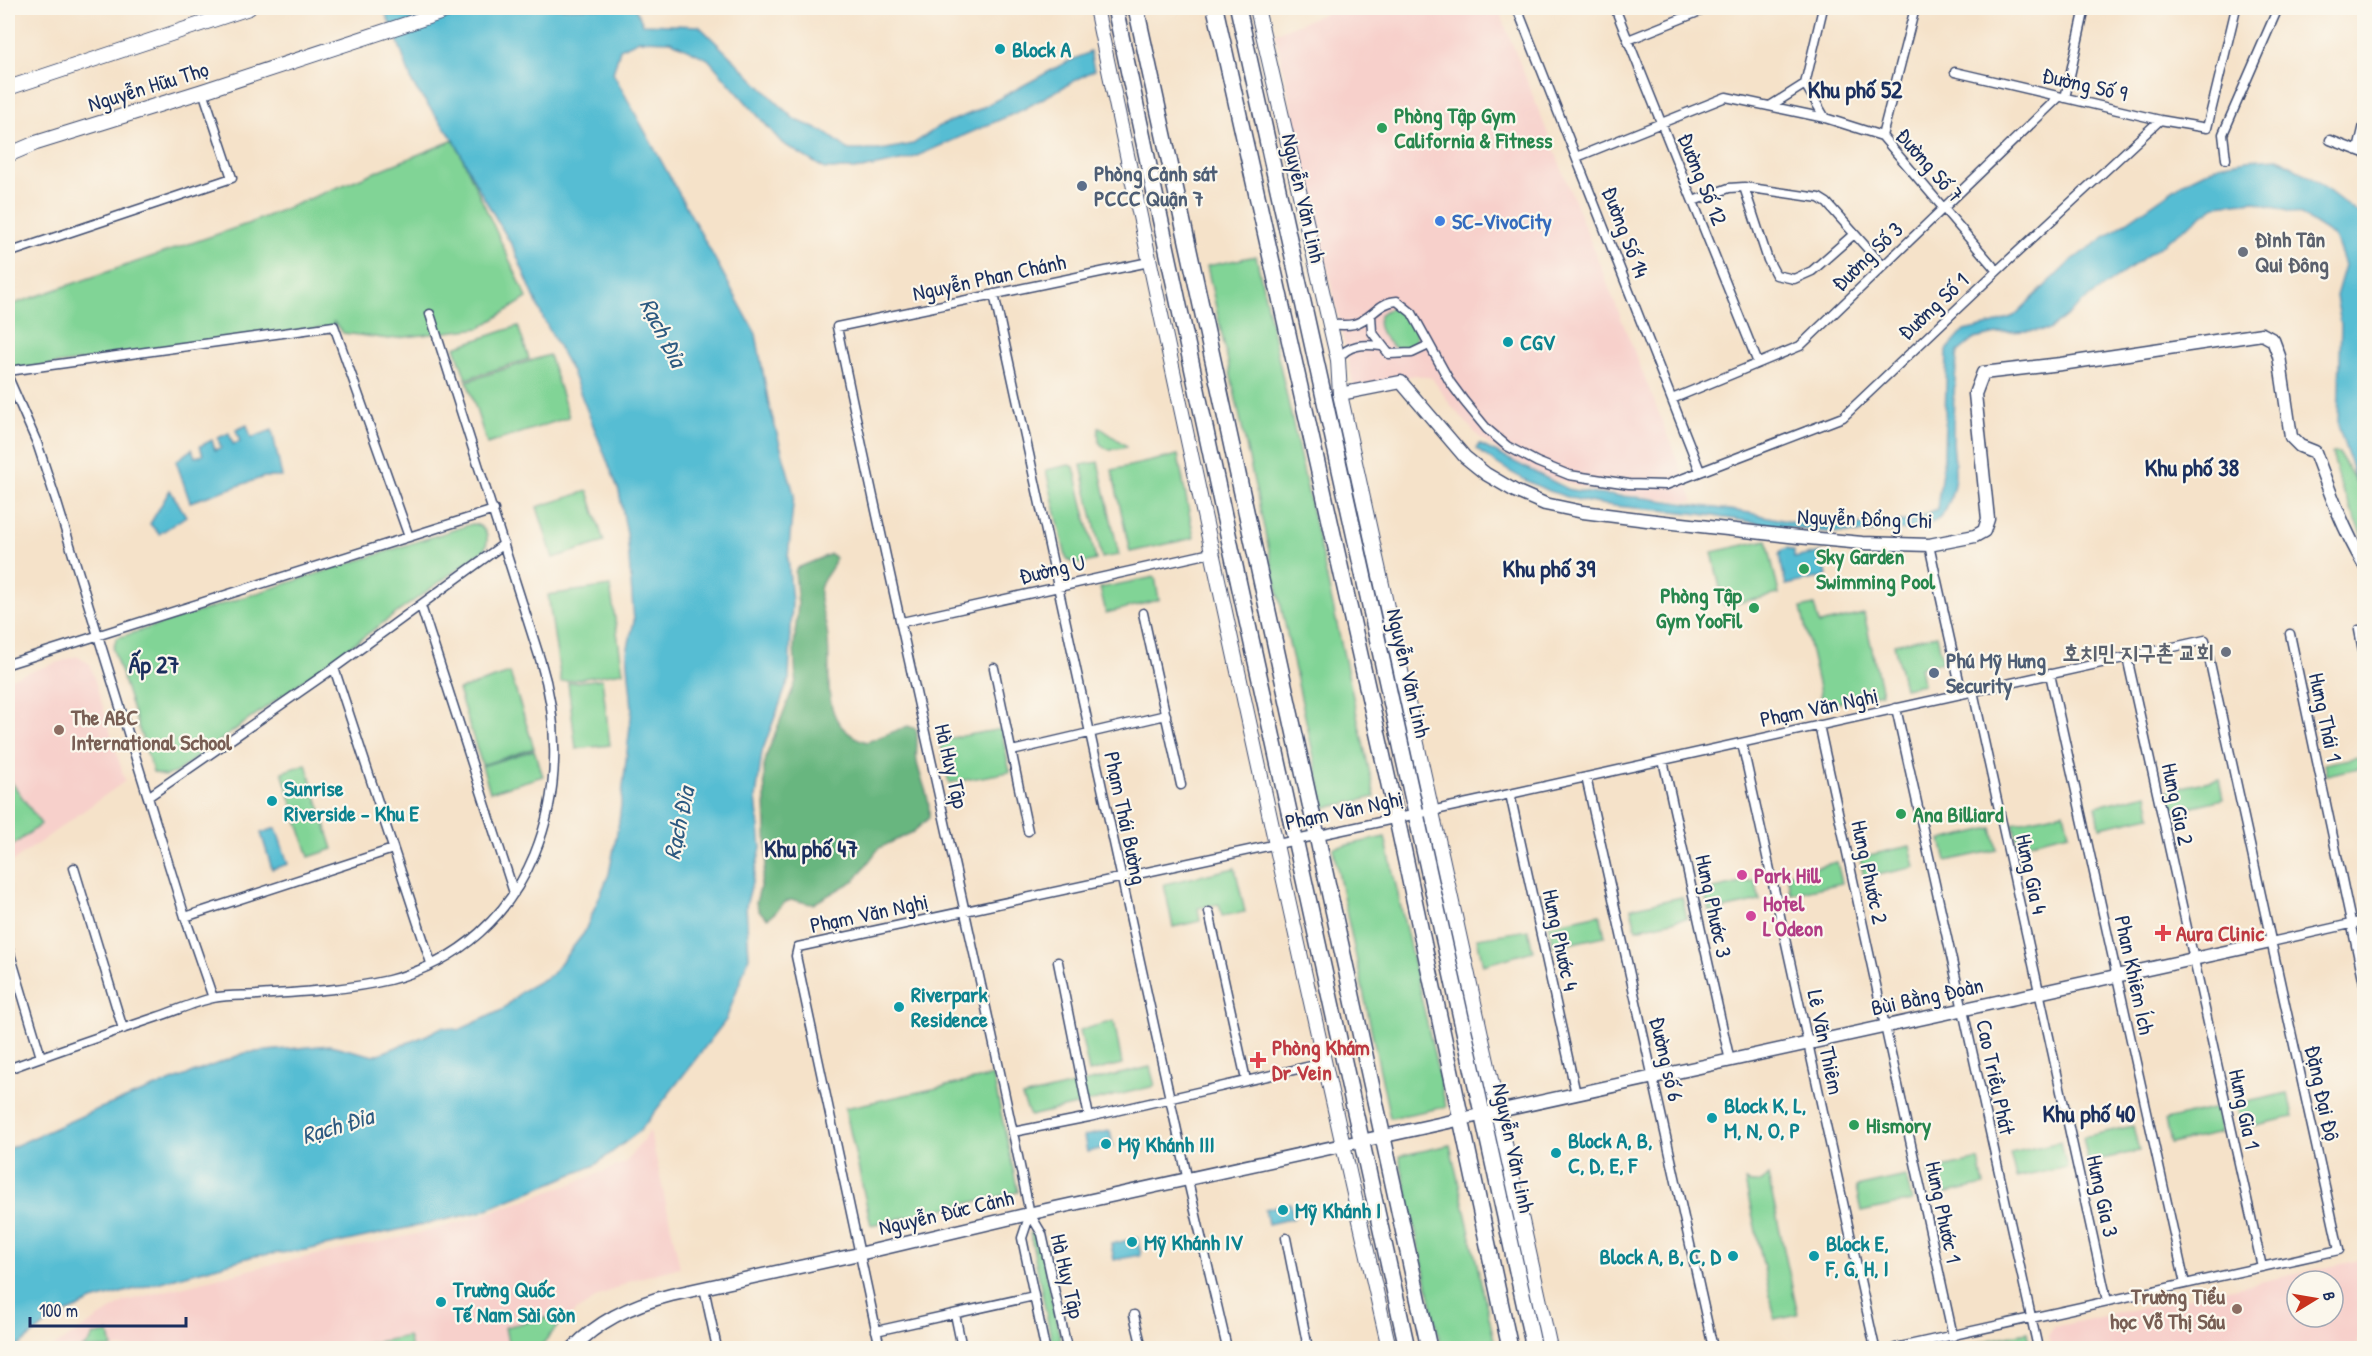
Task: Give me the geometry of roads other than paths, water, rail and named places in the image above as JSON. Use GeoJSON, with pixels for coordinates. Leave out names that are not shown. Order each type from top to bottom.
{"type":"FeatureCollection","features":[{"type":"Feature","properties":{"kind":"highway"},"geometry":{"type":"LineString","coordinates":[[1115,8],[1294,840],[1407,1348]]}},
{"type":"Feature","properties":{"kind":"highway"},"geometry":{"type":"LineString","coordinates":[[1136,8],[1429,1348]]}},
{"type":"Feature","properties":{"kind":"highway","name":"Nguyễn Văn Linh"},"geometry":{"type":"LineString","coordinates":[[1215,8],[1396,817],[1510,1348]]}},
{"type":"Feature","properties":{"kind":"highway","name":"Nguyễn Văn Linh"},"geometry":{"type":"LineString","coordinates":[[1238,8],[1325,400],[1425,811],[1525,1269],[1534,1348]]}},
{"type":"Feature","properties":{"kind":"main road","name":"Nguyễn Hữu Thọ"},"geometry":{"type":"LineString","coordinates":[[8,88],[249,8]]}},
{"type":"Feature","properties":{"kind":"main road","name":"Nguyễn Hữu Thọ"},"geometry":{"type":"LineString","coordinates":[[8,155],[36,143],[455,8]]}},
{"type":"Feature","properties":{"kind":"main road"},"geometry":{"type":"LineString","coordinates":[[1096,8],[1211,553],[1342,1147],[1389,1348]]}},
{"type":"Feature","properties":{"kind":"main road","name":"Nguyễn Văn Linh"},"geometry":{"type":"LineString","coordinates":[[1257,8],[1306,229],[1338,360],[1340,394],[1425,811]]}},
{"type":"Feature","properties":{"kind":"main road"},"geometry":{"type":"LineString","coordinates":[[1289,232],[1306,229]]}},
{"type":"Feature","properties":{"kind":"main road"},"geometry":{"type":"LineString","coordinates":[[1325,400],[1340,394]]}},
{"type":"Feature","properties":{"kind":"main road"},"geometry":{"type":"LineString","coordinates":[[1211,553],[1231,548]]}},
{"type":"Feature","properties":{"kind":"main road","name":"Nguyễn Văn Linh"},"geometry":{"type":"LineString","coordinates":[[1525,1269],[1550,1348]]}},
{"type":"Feature","properties":{"kind":"street","name":"Đường Số 14"},"geometry":{"type":"LineString","coordinates":[[1517,8],[1700,471]]}},
{"type":"Feature","properties":{"kind":"street","name":"Đường Số 12"},"geometry":{"type":"LineString","coordinates":[[1615,8],[1758,363]]}},
{"type":"Feature","properties":{"kind":"street"},"geometry":{"type":"LineString","coordinates":[[1628,40],[1708,8]]}},
{"type":"Feature","properties":{"kind":"street"},"geometry":{"type":"LineString","coordinates":[[1823,8],[1805,84],[1824,118]]}},
{"type":"Feature","properties":{"kind":"street"},"geometry":{"type":"LineString","coordinates":[[1882,136],[1915,8]]}},
{"type":"Feature","properties":{"kind":"street"},"geometry":{"type":"LineString","coordinates":[[2062,97],[2085,9],[2071,8]]}},
{"type":"Feature","properties":{"kind":"street","name":"Đường Số 9"},"geometry":{"type":"LineString","coordinates":[[1955,72],[2160,120],[2207,128],[2236,8]]}},
{"type":"Feature","properties":{"kind":"street"},"geometry":{"type":"LineString","coordinates":[[2226,159],[2223,134],[2278,8]]}},
{"type":"Feature","properties":{"kind":"street"},"geometry":{"type":"LineString","coordinates":[[1770,106],[1805,84]]}},
{"type":"Feature","properties":{"kind":"street"},"geometry":{"type":"LineString","coordinates":[[8,253],[232,178],[203,91]]}},
{"type":"Feature","properties":{"kind":"street","name":"Đường Số 7"},"geometry":{"type":"LineString","coordinates":[[1577,157],[1726,97],[1824,118],[1882,136],[1996,271]]}},
{"type":"Feature","properties":{"kind":"street","name":"Đường Số 3"},"geometry":{"type":"LineString","coordinates":[[1672,399],[1800,345],[1943,207],[2062,97]]}},
{"type":"Feature","properties":{"kind":"street","name":"Đường Số 1"},"geometry":{"type":"LineString","coordinates":[[1429,345],[1450,382],[1486,429],[1507,446],[1569,475],[1648,486],[1666,485],[1843,417],[1996,271],[2160,120]]}},
{"type":"Feature","properties":{"kind":"street"},"geometry":{"type":"LineString","coordinates":[[2330,140],[2361,151],[2364,125]]}},
{"type":"Feature","properties":{"kind":"street"},"geometry":{"type":"LineString","coordinates":[[1693,201],[1729,188],[1744,187],[1819,198],[1827,202],[1883,266]]}},
{"type":"Feature","properties":{"kind":"street"},"geometry":{"type":"LineString","coordinates":[[1744,187],[1768,260],[1776,275],[1794,279],[1812,271],[1854,234]]}},
{"type":"Feature","properties":{"kind":"street","name":"Nguyễn Phan Chánh"},"geometry":{"type":"LineString","coordinates":[[837,327],[1149,261]]}},
{"type":"Feature","properties":{"kind":"street","name":"Phạm Thái Bường"},"geometry":{"type":"LineString","coordinates":[[994,294],[1169,1097],[1227,1348]]}},
{"type":"Feature","properties":{"kind":"street"},"geometry":{"type":"LineString","coordinates":[[1329,324],[1353,324],[1371,315],[1386,302],[1397,301],[1412,313],[1429,345],[1403,355],[1389,354],[1372,332],[1371,315]]}},
{"type":"Feature","properties":{"kind":"street"},"geometry":{"type":"LineString","coordinates":[[8,1069],[213,998],[358,986],[392,979],[431,963],[477,933],[497,915],[514,893],[533,861],[551,799],[555,736],[552,705],[546,676],[430,314]]}},
{"type":"Feature","properties":{"kind":"street"},"geometry":{"type":"LineString","coordinates":[[8,371],[334,326],[409,537]]}},
{"type":"Feature","properties":{"kind":"street","name":"Hà Huy Tập"},"geometry":{"type":"LineString","coordinates":[[837,327],[866,470],[966,910],[1030,1214],[1042,1234],[1067,1348]]}},
{"type":"Feature","properties":{"kind":"street","name":"Nguyễn Đổng Chi"},"geometry":{"type":"LineString","coordinates":[[1340,394],[1401,382],[1465,457],[1486,474],[1515,491],[1545,504],[1583,512],[1798,537],[1929,545],[1975,536],[1984,531],[1988,519],[1975,394],[1983,373],[2085,361],[2262,334],[2273,340],[2279,356],[2291,437],[2300,446],[2315,452],[2323,478],[2364,564]]}},
{"type":"Feature","properties":{"kind":"street"},"geometry":{"type":"LineString","coordinates":[[1338,360],[1349,348],[1368,345],[1381,346]]}},
{"type":"Feature","properties":{"kind":"street"},"geometry":{"type":"LineString","coordinates":[[8,377],[40,453],[185,917],[213,998]]}},
{"type":"Feature","properties":{"kind":"street"},"geometry":{"type":"LineString","coordinates":[[8,664],[494,510]]}},
{"type":"Feature","properties":{"kind":"street"},"geometry":{"type":"LineString","coordinates":[[148,797],[334,668],[504,544]]}},
{"type":"Feature","properties":{"kind":"street"},"geometry":{"type":"LineString","coordinates":[[1929,545],[1962,694]]}},
{"type":"Feature","properties":{"kind":"street","name":"Đường U"},"geometry":{"type":"LineString","coordinates":[[902,622],[1211,553]]}},
{"type":"Feature","properties":{"kind":"street"},"geometry":{"type":"LineString","coordinates":[[421,606],[514,893]]}},
{"type":"Feature","properties":{"kind":"street"},"geometry":{"type":"LineString","coordinates":[[1143,613],[1181,785]]}},
{"type":"Feature","properties":{"kind":"street"},"geometry":{"type":"LineString","coordinates":[[2359,630],[2364,656]]}},
{"type":"Feature","properties":{"kind":"street","name":"Hưng Thái 1"},"geometry":{"type":"LineString","coordinates":[[2290,634],[2364,983]]}},
{"type":"Feature","properties":{"kind":"street","name":"Phạm Văn Nghị"},"geometry":{"type":"LineString","coordinates":[[860,1254],[796,956],[798,947],[1510,794],[2205,640]]}},
{"type":"Feature","properties":{"kind":"street","name":"Đặng Đại Độ"},"geometry":{"type":"LineString","coordinates":[[1895,1348],[2339,1250],[2205,640]]}},
{"type":"Feature","properties":{"kind":"street","name":"Hưng Gia 2"},"geometry":{"type":"LineString","coordinates":[[2127,657],[2194,959]]}},
{"type":"Feature","properties":{"kind":"street"},"geometry":{"type":"LineString","coordinates":[[334,668],[431,963]]}},
{"type":"Feature","properties":{"kind":"street"},"geometry":{"type":"LineString","coordinates":[[994,668],[1028,831]]}},
{"type":"Feature","properties":{"kind":"street","name":"Phan Khiêm Ích"},"geometry":{"type":"LineString","coordinates":[[2050,674],[2185,1284]]}},
{"type":"Feature","properties":{"kind":"street","name":"Hưng Gia 4"},"geometry":{"type":"LineString","coordinates":[[1973,691],[2040,993]]}},
{"type":"Feature","properties":{"kind":"street","name":"Cao Triều Phát"},"geometry":{"type":"LineString","coordinates":[[1896,708],[2037,1348]]}},
{"type":"Feature","properties":{"kind":"street"},"geometry":{"type":"LineString","coordinates":[[1012,751],[1089,731],[1166,715]]}},
{"type":"Feature","properties":{"kind":"street","name":"Hưng Phước 2"},"geometry":{"type":"LineString","coordinates":[[1819,725],[1885,1026]]}},
{"type":"Feature","properties":{"kind":"street","name":"Lê Văn Thiêm"},"geometry":{"type":"LineString","coordinates":[[1742,742],[1875,1348]]}},
{"type":"Feature","properties":{"kind":"street","name":"Hưng Phước 3"},"geometry":{"type":"LineString","coordinates":[[1663,760],[1730,1060]]}},
{"type":"Feature","properties":{"kind":"street","name":"Đường số 6"},"geometry":{"type":"LineString","coordinates":[[1586,777],[1713,1348]]}},
{"type":"Feature","properties":{"kind":"street","name":"Hưng Phước 4"},"geometry":{"type":"LineString","coordinates":[[1510,794],[1576,1094]]}},
{"type":"Feature","properties":{"kind":"street"},"geometry":{"type":"LineString","coordinates":[[185,917],[393,849]]}},
{"type":"Feature","properties":{"kind":"street"},"geometry":{"type":"LineString","coordinates":[[74,868],[123,1029]]}},
{"type":"Feature","properties":{"kind":"street"},"geometry":{"type":"LineString","coordinates":[[1209,912],[1246,1080]]}},
{"type":"Feature","properties":{"kind":"street","name":"Bùi Bằng Đoàn"},"geometry":{"type":"LineString","coordinates":[[1382,1138],[2364,921]]}},
{"type":"Feature","properties":{"kind":"street"},"geometry":{"type":"LineString","coordinates":[[8,947],[11,974],[41,1057]]}},
{"type":"Feature","properties":{"kind":"street","name":"Hưng Gia 1"},"geometry":{"type":"LineString","coordinates":[[2194,959],[2262,1267]]}},
{"type":"Feature","properties":{"kind":"street"},"geometry":{"type":"LineString","coordinates":[[1058,963],[1089,1117]]}},
{"type":"Feature","properties":{"kind":"street","name":"Hưng Gia 3"},"geometry":{"type":"LineString","coordinates":[[2040,993],[2107,1301]]}},
{"type":"Feature","properties":{"kind":"street","name":"Hưng Phước 1"},"geometry":{"type":"LineString","coordinates":[[1885,1026],[1953,1336]]}},
{"type":"Feature","properties":{"kind":"street"},"geometry":{"type":"LineString","coordinates":[[1013,1132],[1089,1117],[1324,1063]]}},
{"type":"Feature","properties":{"kind":"street","name":"Nguyễn Đức Cảnh"},"geometry":{"type":"LineString","coordinates":[[573,1348],[597,1328],[632,1308],[656,1299],[1030,1214],[1382,1138]]}},
{"type":"Feature","properties":{"kind":"street","name":"Hà Huy Tập"},"geometry":{"type":"LineString","coordinates":[[1030,1214],[1022,1238],[1045,1348]]}},
{"type":"Feature","properties":{"kind":"street"},"geometry":{"type":"LineString","coordinates":[[1286,1238],[1308,1348]]}},
{"type":"Feature","properties":{"kind":"street"},"geometry":{"type":"LineString","coordinates":[[860,1254],[880,1348]]}},
{"type":"Feature","properties":{"kind":"street"},"geometry":{"type":"LineString","coordinates":[[704,1288],[717,1348]]}},
{"type":"Feature","properties":{"kind":"street"},"geometry":{"type":"LineString","coordinates":[[876,1331],[1034,1296]]}},
{"type":"Feature","properties":{"kind":"street"},"geometry":{"type":"LineString","coordinates":[[955,1314],[962,1348]]}},
{"type":"Feature","properties":{"kind":"street"},"geometry":{"type":"LineString","coordinates":[[1134,1315],[1142,1348]]}},
{"type":"Feature","properties":{"kind":"water","name":"Rạch Đỉa"},"geometry":{"type":"Polygon","coordinates":[[[383,8],[635,8],[643,24],[699,26],[794,119],[826,133],[849,150],[881,150],[913,144],[940,126],[976,111],[1090,52],[1094,70],[1022,110],[910,159],[862,169],[825,169],[782,143],[708,59],[670,41],[639,40],[620,49],[613,73],[756,334],[769,405],[794,494],[788,558],[792,602],[789,679],[762,752],[756,798],[761,848],[746,906],[749,957],[726,1020],[640,1131],[595,1165],[480,1212],[306,1250],[254,1256],[92,1301],[50,1321],[16,1348],[8,1348],[8,1149],[93,1111],[245,1053],[330,1045],[374,1056],[442,1027],[459,1030],[502,1010],[522,991],[551,975],[584,933],[609,874],[619,822],[632,708],[627,652],[634,621],[627,534],[619,491],[572,372],[544,320],[513,247],[477,186],[454,140],[413,85],[396,36],[383,8]]]}},
{"type":"Feature","properties":{"kind":"water"},"geometry":{"type":"Polygon","coordinates":[[[2278,158],[2309,176],[2364,218],[2364,496],[2355,478],[2338,425],[2341,324],[2336,296],[2345,265],[2335,237],[2301,215],[2253,201],[2217,205],[2087,299],[2049,330],[2006,332],[1974,339],[1958,352],[1953,438],[1954,484],[1944,513],[1937,520],[1923,526],[1872,533],[1822,532],[1699,514],[1596,503],[1564,496],[1540,487],[1507,470],[1476,449],[1479,444],[1568,489],[1595,494],[1646,498],[1750,513],[1805,525],[1880,525],[1913,520],[1937,509],[1944,456],[1947,350],[1964,331],[1994,324],[2014,316],[2072,260],[2183,183],[2219,165],[2278,158]]]}},
{"type":"Feature","properties":{"kind":"water"},"geometry":{"type":"Polygon","coordinates":[[[247,425],[251,438],[272,430],[282,477],[264,477],[190,502],[176,461],[192,449],[195,457],[203,455],[200,446],[212,440],[215,450],[221,448],[218,438],[229,433],[233,444],[240,442],[236,430],[247,425]]]}},
{"type":"Feature","properties":{"kind":"water"},"geometry":{"type":"Polygon","coordinates":[[[170,490],[186,516],[159,534],[150,524],[170,490]]]}},
{"type":"Feature","properties":{"kind":"water","name":"Sky Garden Swimming Pool"},"geometry":{"type":"Polygon","coordinates":[[[1787,548],[1794,551],[1794,558],[1822,552],[1827,576],[1786,585],[1779,555],[1787,548]]]}},
{"type":"Feature","properties":{"kind":"water"},"geometry":{"type":"Polygon","coordinates":[[[276,828],[288,864],[272,869],[261,833],[276,828]]]}},
{"type":"Feature","properties":{"kind":"water"},"geometry":{"type":"Polygon","coordinates":[[[1110,1131],[1113,1146],[1087,1152],[1084,1136],[1110,1131]]]}},
{"type":"Feature","properties":{"kind":"water"},"geometry":{"type":"Polygon","coordinates":[[[1290,1203],[1294,1218],[1268,1224],[1265,1209],[1290,1203]]]}},
{"type":"Feature","properties":{"kind":"water"},"geometry":{"type":"Polygon","coordinates":[[[1137,1238],[1141,1255],[1114,1260],[1111,1244],[1137,1238]]]}},
{"type":"Feature","properties":{"kind":"place","name":"Block A"},"geometry":{"type":"Point","coordinates":[1000,49]}},
{"type":"Feature","properties":{"kind":"place","name":"Phòng Tập Gym California & Fitness"},"geometry":{"type":"Point","coordinates":[1382,128]}},
{"type":"Feature","properties":{"kind":"place","name":"Phòng Cảnh sát PCCC Quận 7"},"geometry":{"type":"Point","coordinates":[1082,186]}},
{"type":"Feature","properties":{"kind":"place","name":"SC-VivoCity"},"geometry":{"type":"Point","coordinates":[1440,221]}},
{"type":"Feature","properties":{"kind":"place","name":"Đình Tân Qui Đông"},"geometry":{"type":"Point","coordinates":[2243,252]}},
{"type":"Feature","properties":{"kind":"place","name":"CGV"},"geometry":{"type":"Point","coordinates":[1508,342]}},
{"type":"Feature","properties":{"kind":"place","name":"Sky Garden Swimming Pool"},"geometry":{"type":"Point","coordinates":[1804,569]}},
{"type":"Feature","properties":{"kind":"place","name":"Phòng Tập Gym YooFil"},"geometry":{"type":"Point","coordinates":[1754,608]}},
{"type":"Feature","properties":{"kind":"place","name":"호치민 지구촌 교회"},"geometry":{"type":"Point","coordinates":[2226,652]}},
{"type":"Feature","properties":{"kind":"place","name":"Phú Mỹ Hưng Security"},"geometry":{"type":"Point","coordinates":[1934,673]}},
{"type":"Feature","properties":{"kind":"place","name":"The ABC International School"},"geometry":{"type":"Point","coordinates":[59,730]}},
{"type":"Feature","properties":{"kind":"place","name":"Sunrise Riverside - Khu E"},"geometry":{"type":"Point","coordinates":[272,801]}},
{"type":"Feature","properties":{"kind":"place","name":"Ana Billiard"},"geometry":{"type":"Point","coordinates":[1901,814]}},
{"type":"Feature","properties":{"kind":"place","name":"Park Hill"},"geometry":{"type":"Point","coordinates":[1742,875]}},
{"type":"Feature","properties":{"kind":"place","name":"Hotel L'Odeon"},"geometry":{"type":"Point","coordinates":[1751,916]}},
{"type":"Feature","properties":{"kind":"place","name":"Aura Clinic"},"geometry":{"type":"Point","coordinates":[2163,933]}},
{"type":"Feature","properties":{"kind":"place","name":"Riverpark Residence"},"geometry":{"type":"Point","coordinates":[899,1007]}},
{"type":"Feature","properties":{"kind":"place","name":"Phòng Khám Dr Vein"},"geometry":{"type":"Point","coordinates":[1258,1060]}},
{"type":"Feature","properties":{"kind":"place","name":"Block K, L, M, N, O, P"},"geometry":{"type":"Point","coordinates":[1712,1118]}},
{"type":"Feature","properties":{"kind":"place","name":"Hismory"},"geometry":{"type":"Point","coordinates":[1854,1125]}},
{"type":"Feature","properties":{"kind":"place","name":"Mỹ Khánh III"},"geometry":{"type":"Point","coordinates":[1106,1144]}},
{"type":"Feature","properties":{"kind":"place","name":"Block A, B, C, D, E, F"},"geometry":{"type":"Point","coordinates":[1556,1153]}},
{"type":"Feature","properties":{"kind":"place","name":"Mỹ Khánh I"},"geometry":{"type":"Point","coordinates":[1283,1210]}},
{"type":"Feature","properties":{"kind":"place","name":"Mỹ Khánh IV"},"geometry":{"type":"Point","coordinates":[1132,1242]}},
{"type":"Feature","properties":{"kind":"place","name":"Block A, B, C, D"},"geometry":{"type":"Point","coordinates":[1733,1256]}},
{"type":"Feature","properties":{"kind":"place","name":"Block E, F, G, H, I"},"geometry":{"type":"Point","coordinates":[1814,1256]}},
{"type":"Feature","properties":{"kind":"place","name":"Trường Quốc Tế Nam Sài Gòn"},"geometry":{"type":"Point","coordinates":[441,1302]}},
{"type":"Feature","properties":{"kind":"place","name":"Trường Tiểu học Vỗ Thị Sáu"},"geometry":{"type":"Point","coordinates":[2237,1309]}},
{"type":"Feature","properties":{"kind":"district","name":"Khu phố 52"},"geometry":{"type":"Point","coordinates":[1855,89]}},
{"type":"Feature","properties":{"kind":"district","name":"Khu phố 38"},"geometry":{"type":"Point","coordinates":[2192,467]}},
{"type":"Feature","properties":{"kind":"district","name":"Khu phố 39"},"geometry":{"type":"Point","coordinates":[1549,568]}},
{"type":"Feature","properties":{"kind":"district","name":"Ấp 27"},"geometry":{"type":"Point","coordinates":[154,664]}},
{"type":"Feature","properties":{"kind":"district","name":"Khu phố 47"},"geometry":{"type":"Point","coordinates":[811,848]}},
{"type":"Feature","properties":{"kind":"district","name":"Khu phố 40"},"geometry":{"type":"Point","coordinates":[2089,1113]}}]}
